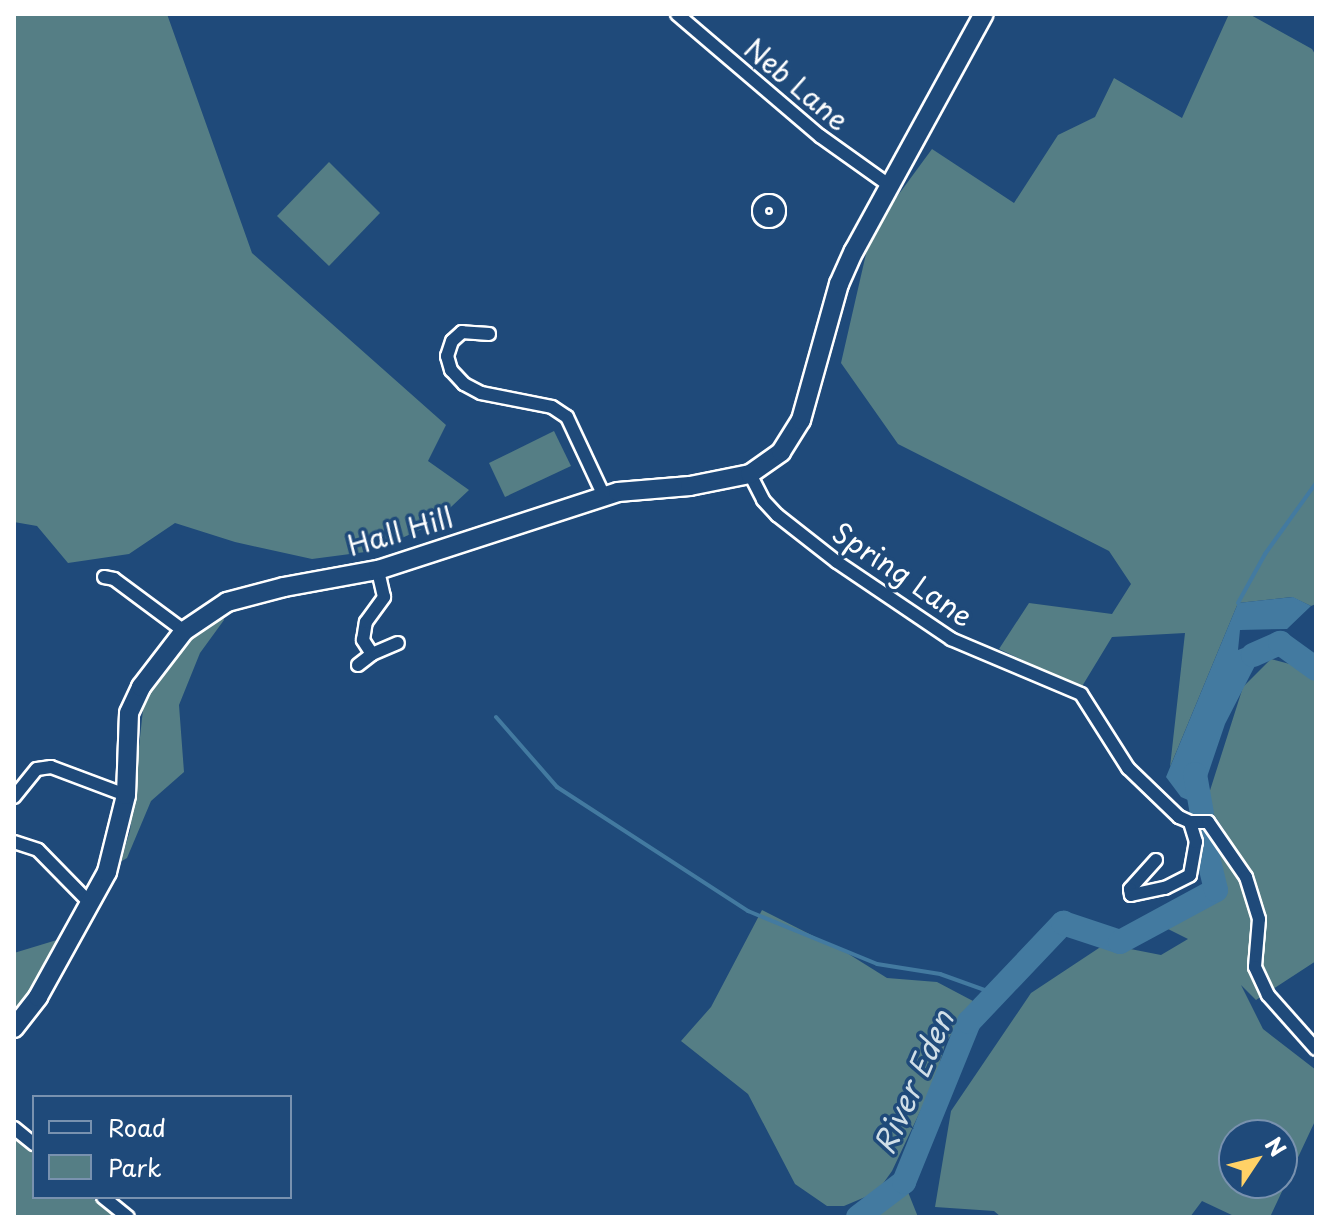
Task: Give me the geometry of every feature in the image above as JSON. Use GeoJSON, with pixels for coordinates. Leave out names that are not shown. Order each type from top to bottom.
{"type":"FeatureCollection","features":[{"type":"Feature","properties":{"kind":"street","name":"Neb Lane"},"geometry":{"type":"LineString","coordinates":[[677,14],[820,136],[890,186]]}},
{"type":"Feature","properties":{"kind":"street","name":"Hall Hill"},"geometry":{"type":"LineString","coordinates":[[14,1028],[38,997],[107,872],[126,795],[129,713],[141,687],[184,631],[227,602],[284,587],[378,570],[604,496],[690,486],[750,474],[781,452],[793,436],[813,384],[839,284],[984,14]]}},
{"type":"Feature","properties":{"kind":"street"},"geometry":{"type":"LineString","coordinates":[[489,334],[462,332],[452,341],[447,356],[451,370],[464,384],[481,393],[552,407],[567,417],[604,496]]}},
{"type":"Feature","properties":{"kind":"street","name":"Spring Lane"},"geometry":{"type":"LineString","coordinates":[[750,474],[763,500],[777,515],[837,562],[951,639],[1081,694],[1128,768],[1179,817],[1190,822],[1208,822],[1246,877],[1259,919],[1255,967],[1268,995],[1316,1049]]}},
{"type":"Feature","properties":{"kind":"street"},"geometry":{"type":"LineString","coordinates":[[372,654],[363,640],[366,622],[384,597],[378,570]]}},
{"type":"Feature","properties":{"kind":"street"},"geometry":{"type":"LineString","coordinates":[[104,577],[114,579],[184,631]]}},
{"type":"Feature","properties":{"kind":"street"},"geometry":{"type":"LineString","coordinates":[[358,665],[372,654],[398,643]]}},
{"type":"Feature","properties":{"kind":"street"},"geometry":{"type":"LineString","coordinates":[[14,797],[37,769],[51,767],[126,795]]}},
{"type":"Feature","properties":{"kind":"street"},"geometry":{"type":"LineString","coordinates":[[1156,860],[1130,889],[1131,895],[1165,888],[1190,875],[1196,861],[1196,842],[1190,822]]}},
{"type":"Feature","properties":{"kind":"street"},"geometry":{"type":"LineString","coordinates":[[14,842],[38,850],[89,902]]}},
{"type":"Feature","properties":{"kind":"street"},"geometry":{"type":"LineString","coordinates":[[14,1128],[32,1142]]}},
{"type":"Feature","properties":{"kind":"street"},"geometry":{"type":"LineString","coordinates":[[106,1199],[128,1217]]}},
{"type":"Feature","properties":{"kind":"green space"},"geometry":{"type":"Polygon","coordinates":[[[14,14],[167,14],[252,253],[446,425],[428,461],[469,490],[433,524],[373,551],[312,559],[235,542],[175,523],[129,554],[68,563],[37,526],[14,522],[14,14]]]}},
{"type":"Feature","properties":{"kind":"green space"},"geometry":{"type":"Polygon","coordinates":[[[1229,14],[1249,14],[1312,49],[1316,56],[1316,604],[1311,606],[1292,597],[1238,603],[1170,767],[1185,633],[1112,637],[1081,688],[999,649],[1029,603],[1112,614],[1131,584],[1109,551],[898,444],[841,363],[871,232],[932,149],[1014,203],[1058,135],[1095,117],[1114,78],[1182,118],[1229,14]]]}},
{"type":"Feature","properties":{"kind":"green space"},"geometry":{"type":"Polygon","coordinates":[[[329,162],[380,213],[329,266],[277,216],[329,162]]]}},
{"type":"Feature","properties":{"kind":"green space"},"geometry":{"type":"Polygon","coordinates":[[[554,431],[571,466],[505,497],[489,463],[554,431]]]}},
{"type":"Feature","properties":{"kind":"green space"},"geometry":{"type":"Polygon","coordinates":[[[221,611],[224,620],[200,653],[179,705],[184,772],[151,801],[127,858],[120,862],[130,831],[144,700],[177,648],[221,611]]]}},
{"type":"Feature","properties":{"kind":"green space"},"geometry":{"type":"Polygon","coordinates":[[[1271,659],[1312,670],[1316,675],[1316,961],[1256,1000],[1241,985],[1263,1029],[1316,1070],[1316,1119],[1298,1157],[1298,1119],[1218,1119],[1218,1199],[1278,1199],[1270,1217],[1236,1217],[1202,1201],[1190,1217],[1001,1217],[994,1211],[935,1207],[951,1111],[1031,993],[1105,944],[1161,955],[1188,939],[1166,928],[1211,901],[1204,839],[1225,831],[1206,803],[1243,687],[1271,659]]]}},
{"type":"Feature","properties":{"kind":"green space"},"geometry":{"type":"Polygon","coordinates":[[[762,910],[847,953],[887,978],[937,982],[973,1001],[945,1044],[935,1080],[892,1171],[877,1192],[844,1206],[827,1206],[795,1184],[748,1094],[681,1041],[711,1007],[762,910]]]}},
{"type":"Feature","properties":{"kind":"green space"},"geometry":{"type":"Polygon","coordinates":[[[70,936],[14,1028],[14,953],[70,936]]]}},
{"type":"Feature","properties":{"kind":"green space"},"geometry":{"type":"Polygon","coordinates":[[[14,1138],[32,1152],[32,1199],[94,1199],[117,1217],[14,1217],[14,1138]]]}},
{"type":"Feature","properties":{"kind":"green space"},"geometry":{"type":"Polygon","coordinates":[[[904,1182],[918,1217],[858,1217],[904,1182]]]}},
{"type":"Feature","properties":{"kind":"water"},"geometry":{"type":"Polygon","coordinates":[[[1293,597],[1311,606],[1287,629],[1240,630],[1238,650],[1264,640],[1280,643],[1261,654],[1225,724],[1207,777],[1202,806],[1181,797],[1166,777],[1238,603],[1293,597]]]}},
{"type":"Feature","properties":{"kind":"waterway"},"geometry":{"type":"LineString","coordinates":[[1238,603],[1265,554],[1316,483]]}},
{"type":"Feature","properties":{"kind":"waterway","name":"River Eden"},"geometry":{"type":"LineString","coordinates":[[1253,655],[1280,643],[1316,669]]}},
{"type":"Feature","properties":{"kind":"waterway"},"geometry":{"type":"LineString","coordinates":[[496,717],[557,787],[748,911],[877,964],[940,974],[993,993]]}},
{"type":"Feature","properties":{"kind":"waterway","name":"River Eden"},"geometry":{"type":"LineString","coordinates":[[1195,774],[1202,812]]}},
{"type":"Feature","properties":{"kind":"waterway","name":"River Eden"},"geometry":{"type":"LineString","coordinates":[[858,1217],[904,1182],[969,1022],[1063,923],[1120,942],[1216,890],[1202,832]]}}]}
